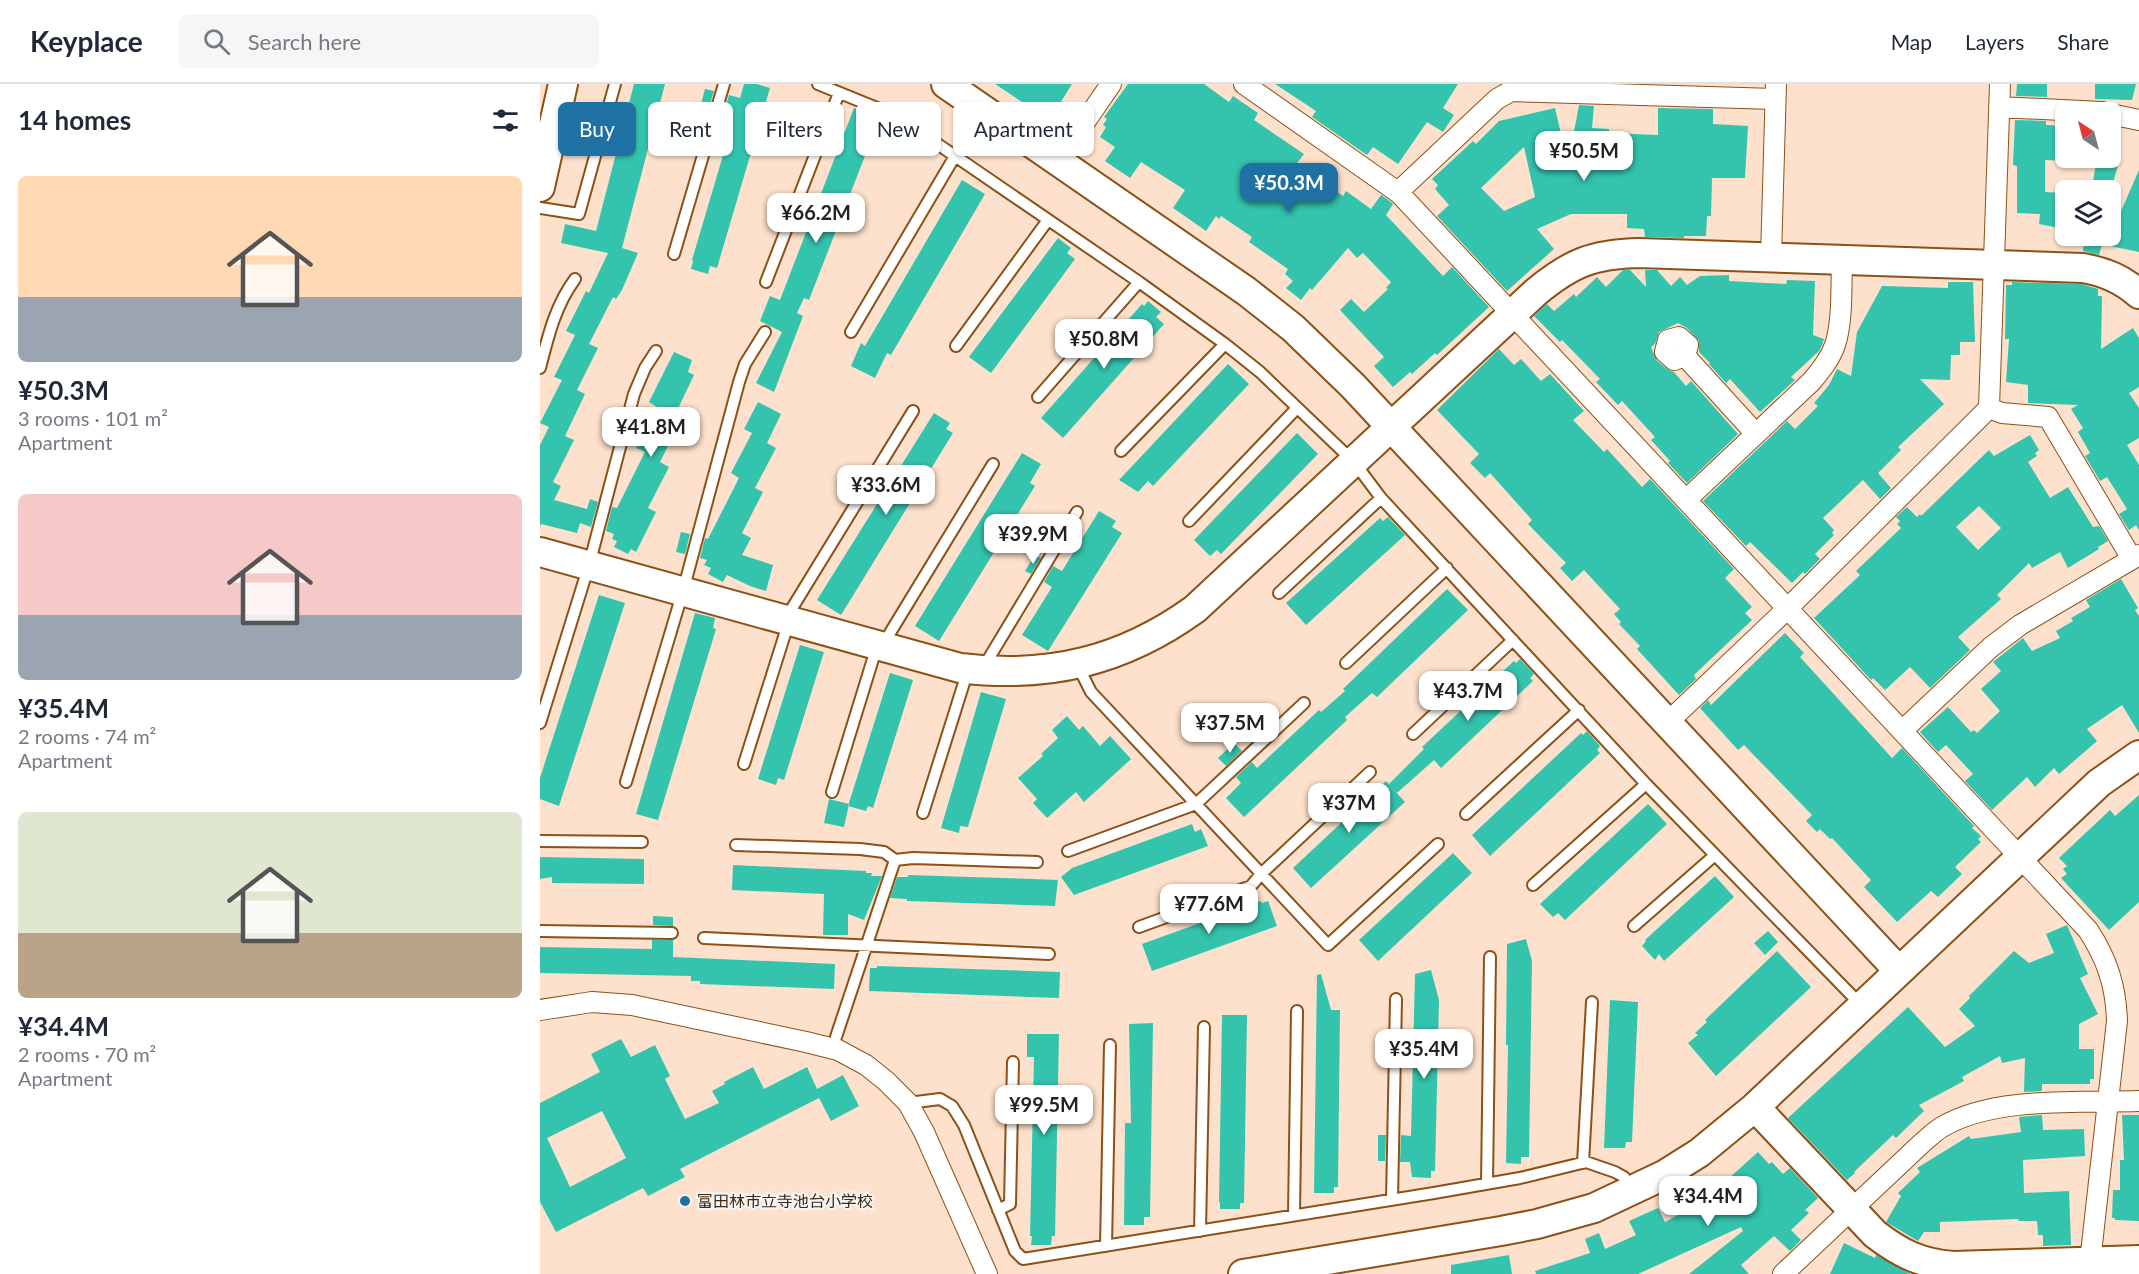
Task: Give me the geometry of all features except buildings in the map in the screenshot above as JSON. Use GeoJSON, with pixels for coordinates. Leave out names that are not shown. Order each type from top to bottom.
{"type":"FeatureCollection","features":[{"type":"Feature","properties":{"kind":"street"},"geometry":{"type":"LineString","coordinates":[[540,185],[563,84]]}},
{"type":"Feature","properties":{"kind":"street"},"geometry":{"type":"LineString","coordinates":[[946,84],[1246,291],[1293,328],[1353,386],[1899,971]]}},
{"type":"Feature","properties":{"kind":"street"},"geometry":{"type":"LineString","coordinates":[[1058,161],[1111,84]]}},
{"type":"Feature","properties":{"kind":"street"},"geometry":{"type":"LineString","coordinates":[[1244,84],[1398,192],[2088,930],[2101,949],[2114,984],[2116,1021],[2089,1268]]}},
{"type":"Feature","properties":{"kind":"street"},"geometry":{"type":"LineString","coordinates":[[1667,723],[1788,608],[1989,408],[2000,84]]}},
{"type":"Feature","properties":{"kind":"street"},"geometry":{"type":"LineString","coordinates":[[1398,192],[1509,88],[1775,91],[1771,257]]}},
{"type":"Feature","properties":{"kind":"street"},"geometry":{"type":"LineString","coordinates":[[1999,107],[2055,110]]}},
{"type":"Feature","properties":{"kind":"street"},"geometry":{"type":"LineString","coordinates":[[2121,116],[2139,120]]}},
{"type":"Feature","properties":{"kind":"street"},"geometry":{"type":"LineString","coordinates":[[540,552],[879,646],[975,670],[1034,670],[1077,664],[1126,650],[1173,625],[1216,591],[1554,277],[1594,257],[1639,253],[2083,267],[2116,278],[2139,294]]}},
{"type":"Feature","properties":{"kind":"street"},"geometry":{"type":"LineString","coordinates":[[1686,500],[1812,381],[1826,364],[1835,345],[1839,325],[1842,260]]}},
{"type":"Feature","properties":{"kind":"street"},"geometry":{"type":"LineString","coordinates":[[1685,357],[1756,434]]}},
{"type":"Feature","properties":{"kind":"street"},"geometry":{"type":"LineString","coordinates":[[1903,730],[1991,646],[2020,625],[2136,557],[2048,417],[2002,413],[1989,408]]}},
{"type":"Feature","properties":{"kind":"street"},"geometry":{"type":"LineString","coordinates":[[1243,1274],[1290,1270],[1537,1224],[1594,1208],[1664,1175],[1699,1153],[1755,1107],[2099,783],[2139,755]]}},
{"type":"Feature","properties":{"kind":"street"},"geometry":{"type":"LineString","coordinates":[[540,1010],[592,1002],[612,1002],[738,1027],[832,1049],[873,1070],[908,1104],[924,1132],[987,1274]]}},
{"type":"Feature","properties":{"kind":"street"},"geometry":{"type":"LineString","coordinates":[[1784,1274],[1942,1127],[1970,1114],[1994,1107],[2139,1101]]}},
{"type":"Feature","properties":{"kind":"street"},"geometry":{"type":"LineString","coordinates":[[1755,1107],[1875,1234],[1893,1248],[1915,1259],[1953,1266],[2089,1268],[2139,1260]]}},
{"type":"Feature","properties":{"kind":"lane"},"geometry":{"type":"LineString","coordinates":[[540,208],[579,214],[615,84]]}},
{"type":"Feature","properties":{"kind":"lane"},"geometry":{"type":"LineString","coordinates":[[674,254],[724,84]]}},
{"type":"Feature","properties":{"kind":"lane"},"geometry":{"type":"LineString","coordinates":[[818,84],[877,108],[917,129],[953,155]]}},
{"type":"Feature","properties":{"kind":"lane"},"geometry":{"type":"LineString","coordinates":[[766,282],[839,93]]}},
{"type":"Feature","properties":{"kind":"lane"},"geometry":{"type":"LineString","coordinates":[[851,332],[955,156],[1139,282],[1260,372],[1354,462],[1382,498],[1646,784],[1862,1006]]}},
{"type":"Feature","properties":{"kind":"lane"},"geometry":{"type":"LineString","coordinates":[[956,346],[1047,220]]}},
{"type":"Feature","properties":{"kind":"lane"},"geometry":{"type":"LineString","coordinates":[[540,368],[556,312],[574,279]]}},
{"type":"Feature","properties":{"kind":"lane"},"geometry":{"type":"LineString","coordinates":[[1038,397],[1139,282]]}},
{"type":"Feature","properties":{"kind":"lane"},"geometry":{"type":"LineString","coordinates":[[626,782],[683,591],[739,382],[754,346],[765,332]]}},
{"type":"Feature","properties":{"kind":"lane"},"geometry":{"type":"LineString","coordinates":[[1121,452],[1225,344]]}},
{"type":"Feature","properties":{"kind":"lane"},"geometry":{"type":"LineString","coordinates":[[540,723],[589,566],[634,394],[645,368],[656,351]]}},
{"type":"Feature","properties":{"kind":"lane"},"geometry":{"type":"LineString","coordinates":[[1189,521],[1297,408]]}},
{"type":"Feature","properties":{"kind":"lane"},"geometry":{"type":"LineString","coordinates":[[744,764],[787,620],[913,411]]}},
{"type":"Feature","properties":{"kind":"lane"},"geometry":{"type":"LineString","coordinates":[[832,792],[879,646],[993,464]]}},
{"type":"Feature","properties":{"kind":"lane"},"geometry":{"type":"LineString","coordinates":[[1279,593],[1382,498]]}},
{"type":"Feature","properties":{"kind":"lane"},"geometry":{"type":"LineString","coordinates":[[923,813],[975,670],[1077,512]]}},
{"type":"Feature","properties":{"kind":"lane"},"geometry":{"type":"LineString","coordinates":[[1346,663],[1447,568]]}},
{"type":"Feature","properties":{"kind":"lane"},"geometry":{"type":"LineString","coordinates":[[1413,734],[1513,640]]}},
{"type":"Feature","properties":{"kind":"lane"},"geometry":{"type":"LineString","coordinates":[[1077,664],[1091,692],[1328,945],[1438,844]]}},
{"type":"Feature","properties":{"kind":"lane"},"geometry":{"type":"LineString","coordinates":[[1068,851],[1196,804],[1304,703]]}},
{"type":"Feature","properties":{"kind":"lane"},"geometry":{"type":"LineString","coordinates":[[1466,814],[1579,710]]}},
{"type":"Feature","properties":{"kind":"lane"},"geometry":{"type":"LineString","coordinates":[[1139,927],[1251,886],[1370,772]]}},
{"type":"Feature","properties":{"kind":"lane"},"geometry":{"type":"LineString","coordinates":[[1533,885],[1646,784]]}},
{"type":"Feature","properties":{"kind":"lane"},"geometry":{"type":"LineString","coordinates":[[540,841],[642,842]]}},
{"type":"Feature","properties":{"kind":"lane"},"geometry":{"type":"LineString","coordinates":[[736,845],[860,849],[884,852],[895,860],[913,858],[1037,862]]}},
{"type":"Feature","properties":{"kind":"lane"},"geometry":{"type":"LineString","coordinates":[[1635,926],[1715,855]]}},
{"type":"Feature","properties":{"kind":"lane"},"geometry":{"type":"LineString","coordinates":[[832,1049],[895,860]]}},
{"type":"Feature","properties":{"kind":"lane"},"geometry":{"type":"LineString","coordinates":[[540,931],[672,933]]}},
{"type":"Feature","properties":{"kind":"lane"},"geometry":{"type":"LineString","coordinates":[[704,938],[1049,954]]}},
{"type":"Feature","properties":{"kind":"lane"},"geometry":{"type":"LineString","coordinates":[[1487,1184],[1490,957]]}},
{"type":"Feature","properties":{"kind":"lane"},"geometry":{"type":"LineString","coordinates":[[1392,1200],[1396,999]]}},
{"type":"Feature","properties":{"kind":"lane"},"geometry":{"type":"LineString","coordinates":[[1583,1163],[1592,1002]]}},
{"type":"Feature","properties":{"kind":"lane"},"geometry":{"type":"LineString","coordinates":[[1294,1215],[1297,1011]]}},
{"type":"Feature","properties":{"kind":"lane"},"geometry":{"type":"LineString","coordinates":[[1200,1231],[1204,1027]]}},
{"type":"Feature","properties":{"kind":"lane"},"geometry":{"type":"LineString","coordinates":[[1106,1246],[1110,1045]]}},
{"type":"Feature","properties":{"kind":"lane"},"geometry":{"type":"LineString","coordinates":[[998,1210],[1010,1204],[1013,1062]]}},
{"type":"Feature","properties":{"kind":"lane"},"geometry":{"type":"LineString","coordinates":[[908,1104],[940,1099],[952,1106],[964,1125],[1015,1251],[1023,1259],[1487,1184],[1586,1162],[1624,1177],[1631,1191]]}},
{"type":"Feature","properties":{"kind":"place","name":"富田林市立寺池台小学校"},"geometry":{"type":"Point","coordinates":[685,1201]}}]}
